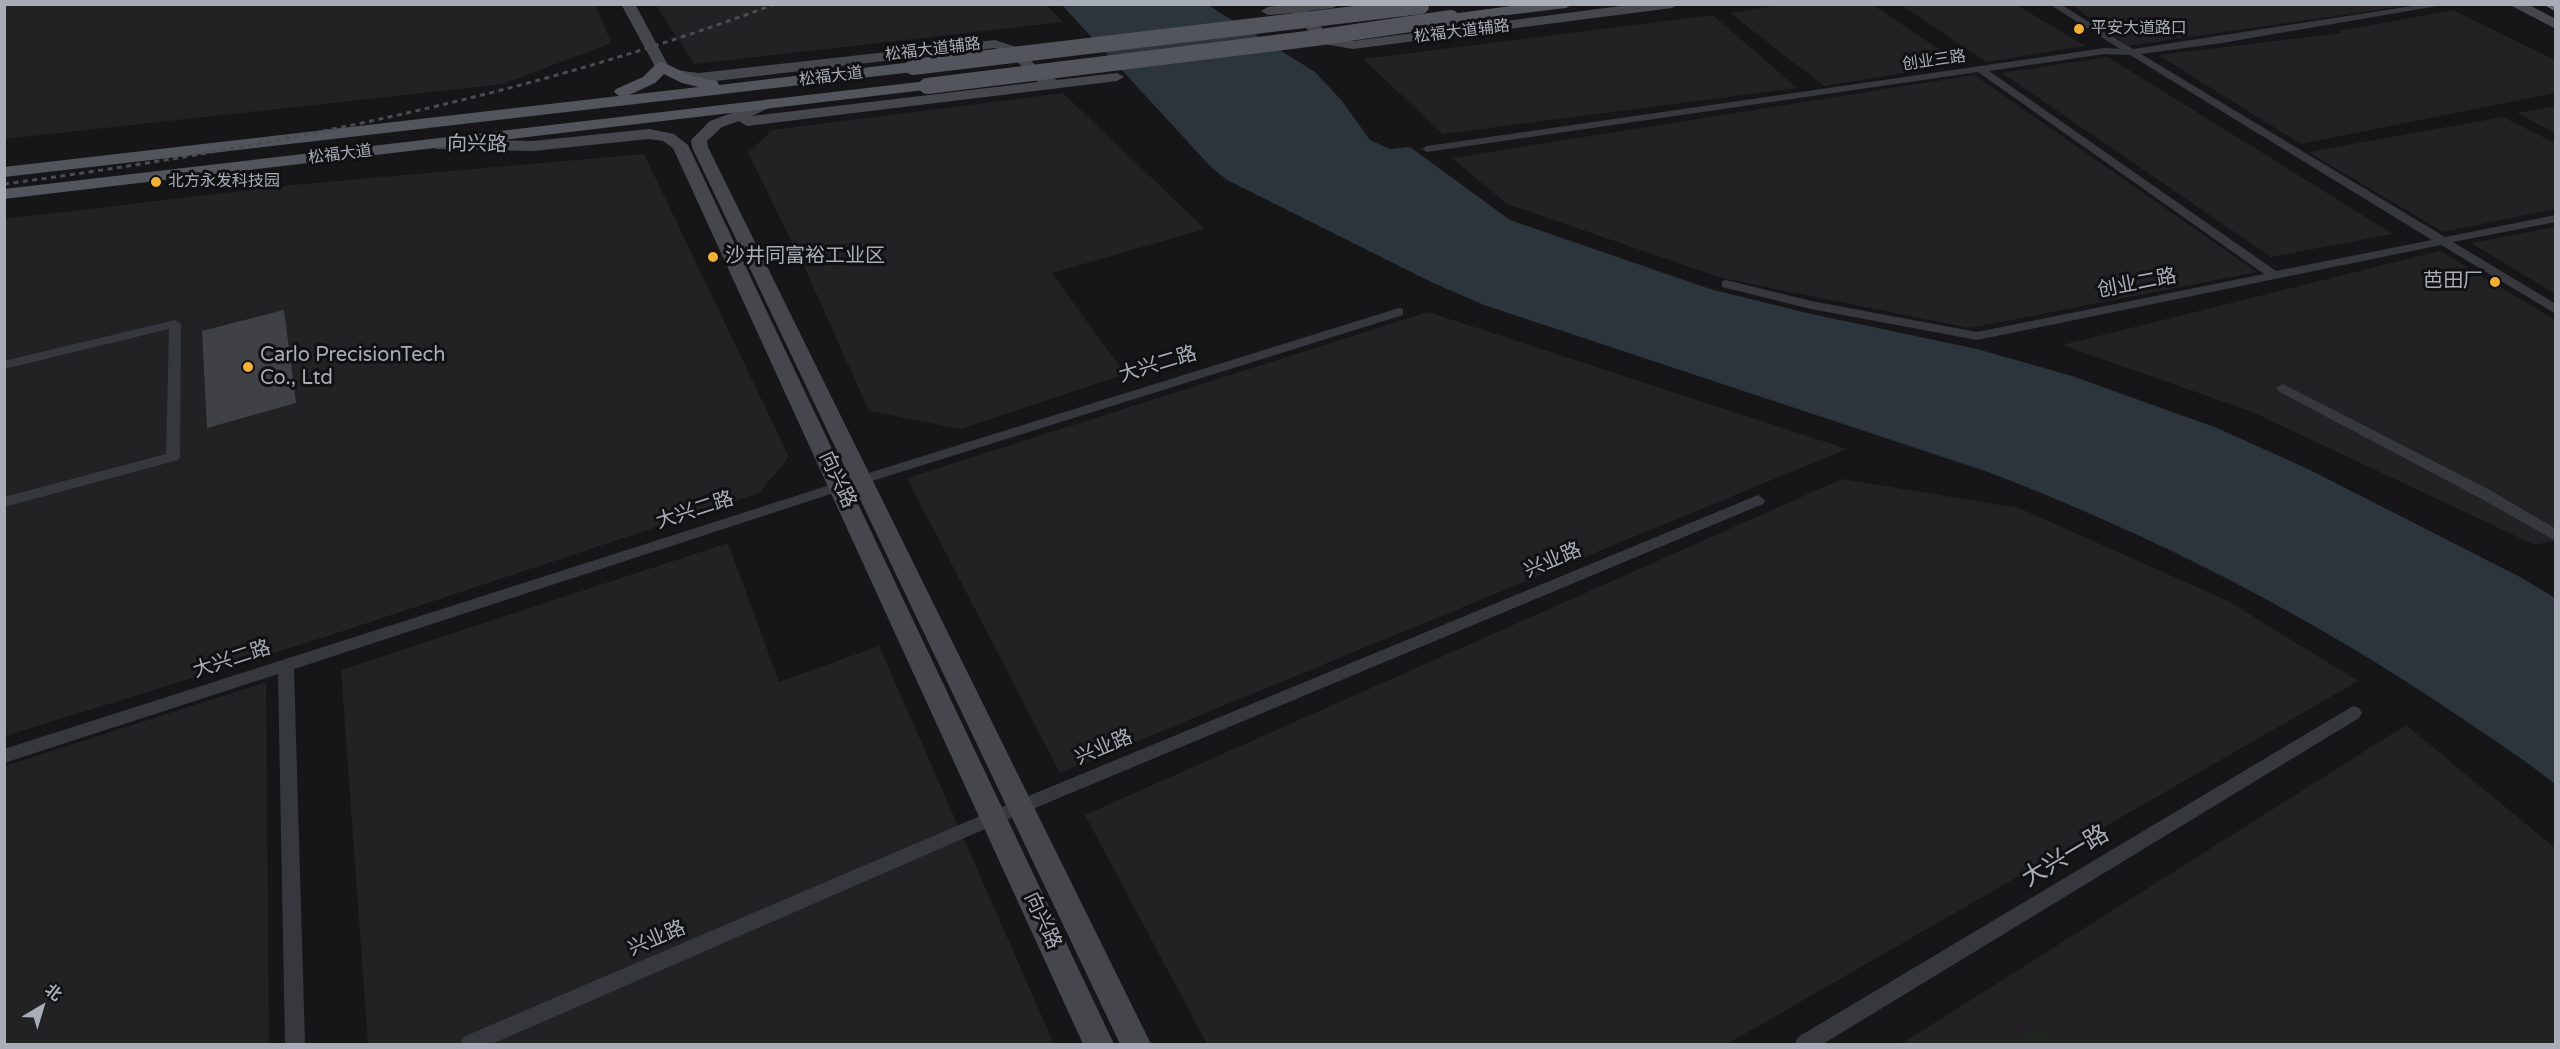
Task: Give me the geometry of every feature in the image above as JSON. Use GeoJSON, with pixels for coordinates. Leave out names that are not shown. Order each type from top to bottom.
{"type":"FeatureCollection","features":[{"type":"Feature","properties":{"kind":"highway"},"geometry":{"type":"LineString","coordinates":[[2551,4],[2556,7]]}},
{"type":"Feature","properties":{"kind":"main road","name":"松福大道"},"geometry":{"type":"LineString","coordinates":[[4,172],[913,67],[1304,15],[1432,4]]}},
{"type":"Feature","properties":{"kind":"main road","name":"松福大道"},"geometry":{"type":"LineString","coordinates":[[4,194],[927,86],[1566,4]]}},
{"type":"Feature","properties":{"kind":"main road","name":"松福大道"},"geometry":{"type":"LineString","coordinates":[[578,104],[624,92],[668,70],[711,84],[749,85]]}},
{"type":"Feature","properties":{"kind":"street"},"geometry":{"type":"LineString","coordinates":[[628,4],[668,70]]}},
{"type":"Feature","properties":{"kind":"street"},"geometry":{"type":"LineString","coordinates":[[1268,11],[1304,15],[1333,4]]}},
{"type":"Feature","properties":{"kind":"street","name":"松福大道辅路"},"geometry":{"type":"LineString","coordinates":[[1304,15],[1329,41],[1353,45],[1672,4]]}},
{"type":"Feature","properties":{"kind":"street"},"geometry":{"type":"LineString","coordinates":[[2053,4],[2556,310]]}},
{"type":"Feature","properties":{"kind":"street","name":"创业三路"},"geometry":{"type":"LineString","coordinates":[[1427,149],[2105,51],[2131,52],[2222,40],[2445,4]]}},
{"type":"Feature","properties":{"kind":"street"},"geometry":{"type":"LineString","coordinates":[[2516,4],[2556,26]]}},
{"type":"Feature","properties":{"kind":"street","name":"松福大道辅路"},"geometry":{"type":"LineString","coordinates":[[668,70],[699,78],[985,44],[1012,48],[1035,75],[1042,79],[1065,83]]}},
{"type":"Feature","properties":{"kind":"street"},"geometry":{"type":"LineString","coordinates":[[990,92],[1017,83],[1024,77],[1026,65]]}},
{"type":"Feature","properties":{"kind":"street"},"geometry":{"type":"LineString","coordinates":[[1980,69],[2276,276]]}},
{"type":"Feature","properties":{"kind":"street"},"geometry":{"type":"LineString","coordinates":[[708,129],[732,123],[1117,77]]}},
{"type":"Feature","properties":{"kind":"street"},"geometry":{"type":"LineString","coordinates":[[708,129],[768,104]]}},
{"type":"Feature","properties":{"kind":"street","name":"向兴路"},"geometry":{"type":"LineString","coordinates":[[708,129],[699,140],[700,147],[1136,1044]]}},
{"type":"Feature","properties":{"kind":"street","name":"向兴路"},"geometry":{"type":"LineString","coordinates":[[431,144],[533,146],[649,134],[674,140],[683,150],[1099,1044]]}},
{"type":"Feature","properties":{"kind":"street","name":"创业二路"},"geometry":{"type":"LineString","coordinates":[[1726,284],[1811,305],[1977,336],[2556,218]]}},
{"type":"Feature","properties":{"kind":"street","name":"大兴二路"},"geometry":{"type":"LineString","coordinates":[[4,756],[839,486],[1399,312]]}},
{"type":"Feature","properties":{"kind":"street"},"geometry":{"type":"LineString","coordinates":[[4,365],[175,324],[172,457],[4,502]]}},
{"type":"Feature","properties":{"kind":"street"},"geometry":{"type":"LineString","coordinates":[[2283,388],[2483,493],[2556,536]]}},
{"type":"Feature","properties":{"kind":"street","name":"兴业路"},"geometry":{"type":"LineString","coordinates":[[470,1044],[994,818],[1758,500]]}},
{"type":"Feature","properties":{"kind":"street"},"geometry":{"type":"LineString","coordinates":[[286,664],[295,1044]]}},
{"type":"Feature","properties":{"kind":"street","name":"大兴一路"},"geometry":{"type":"LineString","coordinates":[[1805,1044],[2353,713]]}},
{"type":"Feature","properties":{"kind":"shaded area"},"geometry":{"type":"Polygon","coordinates":[[[1045,4],[1063,22],[694,64],[656,5],[1045,4]]]}},
{"type":"Feature","properties":{"kind":"shaded area"},"geometry":{"type":"Polygon","coordinates":[[[1788,4],[1873,5],[1961,64],[1824,86],[1730,13],[1788,4]]]}},
{"type":"Feature","properties":{"kind":"shaded area"},"geometry":{"type":"Polygon","coordinates":[[[4,5],[596,5],[611,43],[503,84],[5,139],[4,5]]]}},
{"type":"Feature","properties":{"kind":"shaded area"},"geometry":{"type":"Polygon","coordinates":[[[1062,5],[1208,5],[1315,72],[1342,101],[1370,140],[1390,149],[1410,147],[1510,220],[1710,289],[1807,313],[1977,349],[2072,376],[2217,428],[2308,469],[2522,578],[2555,598],[2555,784],[2463,719],[2349,646],[2231,581],[2109,522],[1985,471],[1484,305],[1431,282],[1227,180],[1210,166],[1062,5]]]}},
{"type":"Feature","properties":{"kind":"shaded area"},"geometry":{"type":"Polygon","coordinates":[[[1901,5],[2017,5],[2085,46],[1986,62],[1901,5]]]}},
{"type":"Feature","properties":{"kind":"shaded area"},"geometry":{"type":"Polygon","coordinates":[[[2072,5],[2411,5],[2128,46],[2072,5]]]}},
{"type":"Feature","properties":{"kind":"shaded area"},"geometry":{"type":"Polygon","coordinates":[[[2453,10],[2555,60],[2555,93],[2301,144],[2158,55],[2342,33],[2340,31],[2453,10]]]}},
{"type":"Feature","properties":{"kind":"shaded area"},"geometry":{"type":"Polygon","coordinates":[[[1713,15],[1797,88],[1443,134],[1363,59],[1713,15]]]}},
{"type":"Feature","properties":{"kind":"shaded area"},"geometry":{"type":"Polygon","coordinates":[[[2108,57],[2393,234],[2271,257],[2002,73],[2108,57]]]}},
{"type":"Feature","properties":{"kind":"shaded area"},"geometry":{"type":"Polygon","coordinates":[[[1974,75],[2257,272],[1970,328],[1722,278],[1507,204],[1452,158],[1974,75]]]}},
{"type":"Feature","properties":{"kind":"shaded area"},"geometry":{"type":"Polygon","coordinates":[[[1063,93],[1205,229],[1052,273],[1125,374],[961,429],[869,411],[808,275],[748,153],[772,130],[1063,93]]]}},
{"type":"Feature","properties":{"kind":"shaded area"},"geometry":{"type":"Polygon","coordinates":[[[2555,106],[2555,133],[2517,113],[2555,106]]]}},
{"type":"Feature","properties":{"kind":"shaded area"},"geometry":{"type":"Polygon","coordinates":[[[2503,117],[2555,143],[2555,209],[2443,232],[2308,152],[2503,117]]]}},
{"type":"Feature","properties":{"kind":"shaded area"},"geometry":{"type":"Polygon","coordinates":[[[644,154],[789,457],[759,493],[328,636],[5,736],[4,219],[292,185],[644,154]]]}},
{"type":"Feature","properties":{"kind":"shaded area"},"geometry":{"type":"Polygon","coordinates":[[[2555,227],[2555,294],[2471,243],[2555,227]]]}},
{"type":"Feature","properties":{"kind":"shaded area"},"geometry":{"type":"Polygon","coordinates":[[[2440,251],[2555,320],[2555,540],[2535,545],[2250,411],[2062,345],[2440,251]]]}},
{"type":"Feature","properties":{"kind":"shaded area"},"geometry":{"type":"Polygon","coordinates":[[[1428,312],[1847,449],[1060,773],[907,478],[1428,312]]]}},
{"type":"Feature","properties":{"kind":"shaded area"},"geometry":{"type":"Polygon","coordinates":[[[1842,479],[2019,508],[2228,601],[2358,681],[1727,1044],[1207,1044],[1085,815],[1842,479]]]}},
{"type":"Feature","properties":{"kind":"shaded area"},"geometry":{"type":"Polygon","coordinates":[[[728,543],[779,682],[879,646],[1054,1044],[368,1044],[341,670],[728,543]]]}},
{"type":"Feature","properties":{"kind":"shaded area"},"geometry":{"type":"Polygon","coordinates":[[[266,682],[269,1044],[5,1044],[5,766],[266,682]]]}},
{"type":"Feature","properties":{"kind":"shaded area"},"geometry":{"type":"Polygon","coordinates":[[[2406,725],[2555,848],[2555,1044],[1901,1044],[2406,725]]]}},
{"type":"Feature","properties":{"kind":"shaded area"},"geometry":{"type":"Polygon","coordinates":[[[2041,1027],[2059,1044],[2016,1044],[2041,1027]]]}},
{"type":"Feature","properties":{"kind":"building","name":"Carlo PrecisionTech Co., Ltd"},"geometry":{"type":"Polygon","coordinates":[[[284,310],[296,403],[207,428],[202,331],[284,310]]]}},
{"type":"Feature","properties":{"kind":"railway"},"geometry":{"type":"LineString","coordinates":[[4,184],[200,154],[395,116],[491,93],[587,66],[682,37],[775,4]]}},
{"type":"Feature","properties":{"kind":"place","name":"平安大道路口"},"geometry":{"type":"Point","coordinates":[2079,29]}},
{"type":"Feature","properties":{"kind":"place","name":"北方永发科技园"},"geometry":{"type":"Point","coordinates":[156,182]}},
{"type":"Feature","properties":{"kind":"place","name":"沙井同富裕工业区"},"geometry":{"type":"Point","coordinates":[713,257]}},
{"type":"Feature","properties":{"kind":"place","name":"芭田厂"},"geometry":{"type":"Point","coordinates":[2495,282]}},
{"type":"Feature","properties":{"kind":"place","name":"Carlo PrecisionTech Co., Ltd"},"geometry":{"type":"Point","coordinates":[248,367]}}]}
